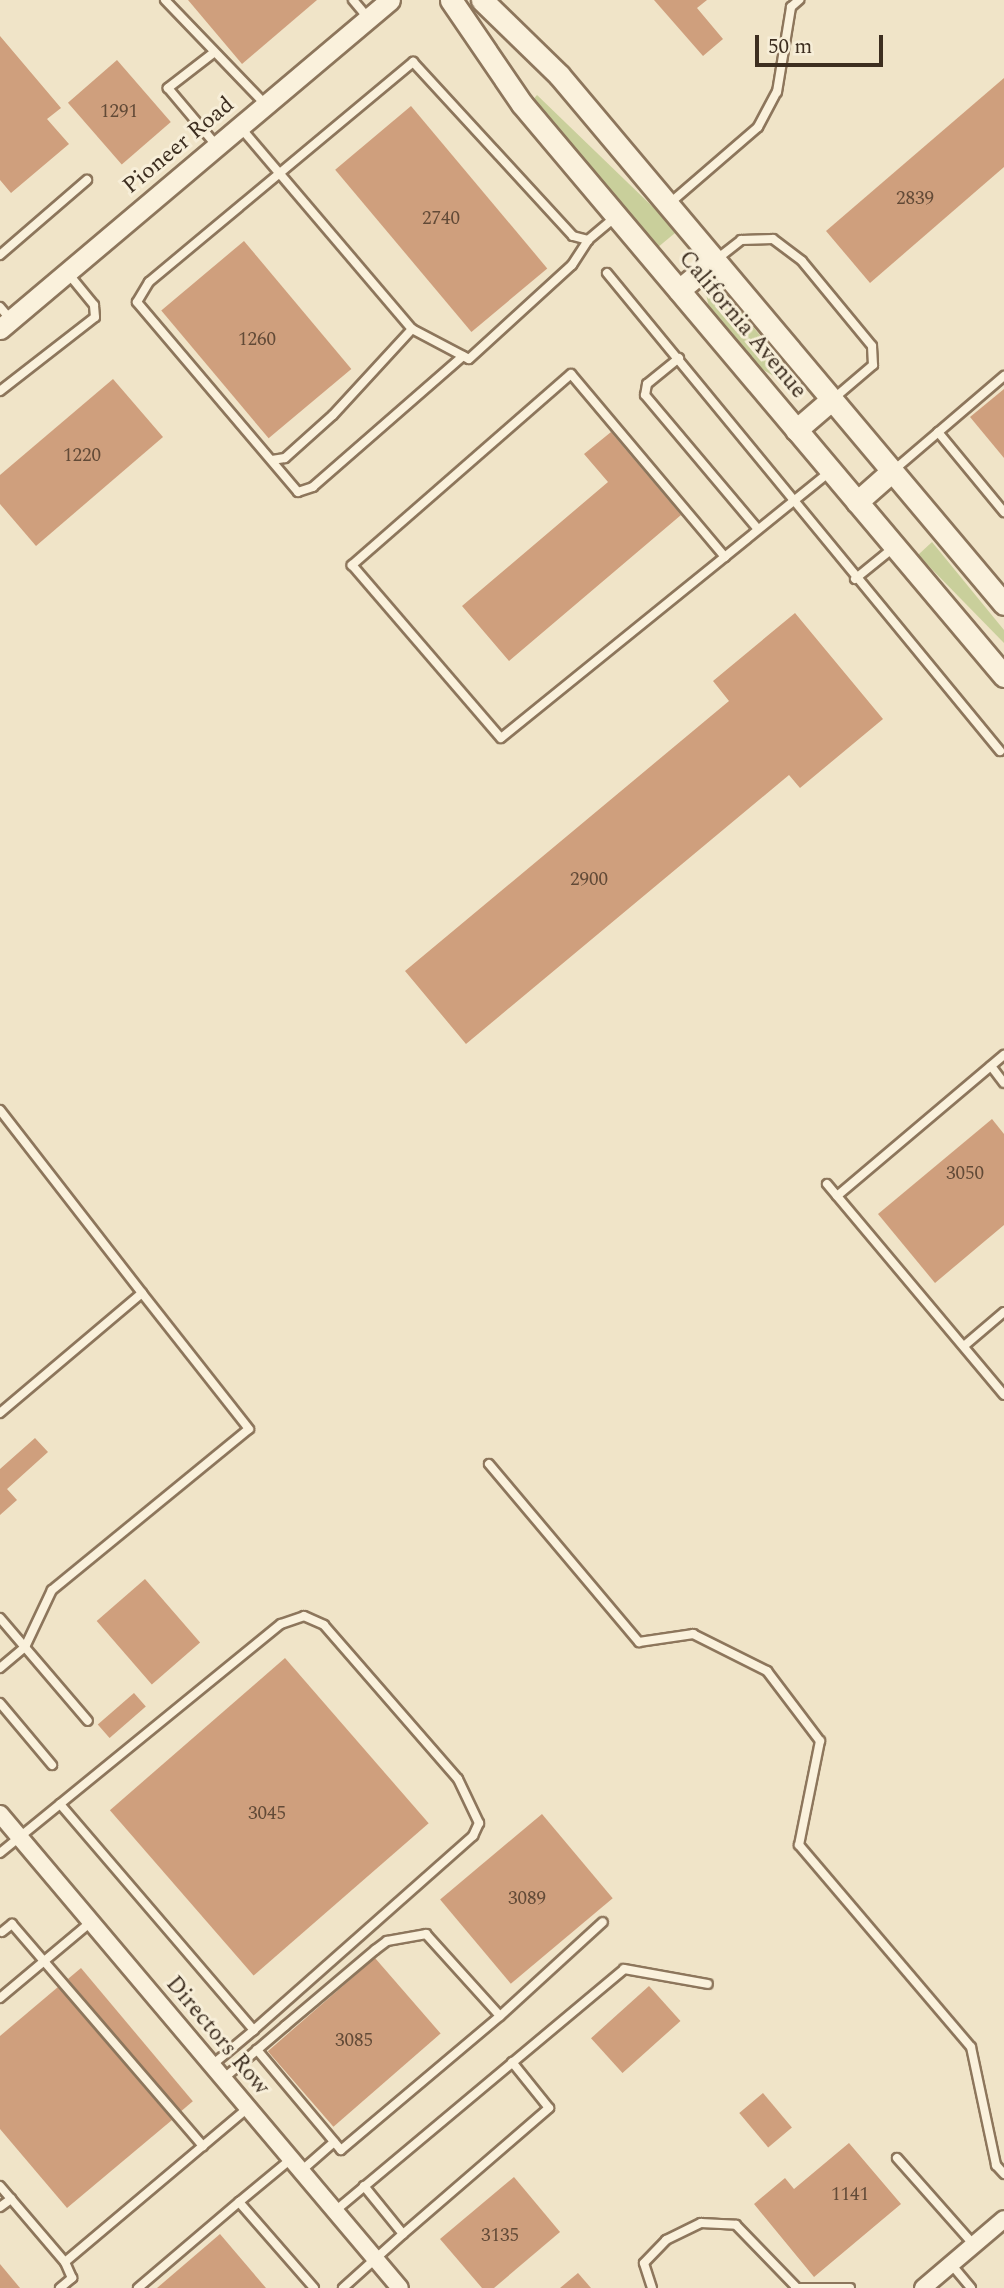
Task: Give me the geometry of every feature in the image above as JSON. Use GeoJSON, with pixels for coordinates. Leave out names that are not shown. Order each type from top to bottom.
{"type":"FeatureCollection","features":[{"type":"Feature","properties":{"kind":"main road","name":"California Avenue"},"geometry":{"type":"LineString","coordinates":[[451,0],[500,75],[1004,676]]}},
{"type":"Feature","properties":{"kind":"main road","name":"California Avenue"},"geometry":{"type":"LineString","coordinates":[[482,0],[536,49],[1004,604]]}},
{"type":"Feature","properties":{"kind":"main road"},"geometry":{"type":"LineString","coordinates":[[679,290],[714,261]]}},
{"type":"Feature","properties":{"kind":"main road"},"geometry":{"type":"LineString","coordinates":[[796,430],[831,400]]}},
{"type":"Feature","properties":{"kind":"main road"},"geometry":{"type":"LineString","coordinates":[[857,502],[892,471]]}},
{"type":"Feature","properties":{"kind":"street","name":"Pioneer Road"},"geometry":{"type":"LineString","coordinates":[[4,318],[67,272],[390,0]]}},
{"type":"Feature","properties":{"kind":"street","name":"Directors Row"},"geometry":{"type":"LineString","coordinates":[[0,1814],[400,2288]]}},
{"type":"Feature","properties":{"kind":"street"},"geometry":{"type":"LineString","coordinates":[[923,2288],[1004,2219]]}},
{"type":"Feature","properties":{"kind":"lane"},"geometry":{"type":"LineString","coordinates":[[165,0],[212,54],[266,104]]}},
{"type":"Feature","properties":{"kind":"lane"},"geometry":{"type":"LineString","coordinates":[[353,0],[368,18]]}},
{"type":"Feature","properties":{"kind":"lane"},"geometry":{"type":"LineString","coordinates":[[667,205],[758,127],[778,92],[791,7],[799,0]]}},
{"type":"Feature","properties":{"kind":"lane"},"geometry":{"type":"LineString","coordinates":[[212,54],[168,88],[217,146]]}},
{"type":"Feature","properties":{"kind":"lane"},"geometry":{"type":"LineString","coordinates":[[463,356],[313,487],[298,492],[137,302],[149,282],[413,62],[573,236],[588,240]]}},
{"type":"Feature","properties":{"kind":"lane"},"geometry":{"type":"LineString","coordinates":[[240,127],[412,329],[469,359],[527,309],[588,240],[617,216]]}},
{"type":"Feature","properties":{"kind":"lane"},"geometry":{"type":"LineString","coordinates":[[0,255],[87,180]]}},
{"type":"Feature","properties":{"kind":"lane"},"geometry":{"type":"LineString","coordinates":[[714,261],[741,240],[773,239],[802,261],[872,346],[873,365],[831,400]]}},
{"type":"Feature","properties":{"kind":"lane"},"geometry":{"type":"LineString","coordinates":[[0,391],[95,317],[94,305],[67,272]]}},
{"type":"Feature","properties":{"kind":"lane"},"geometry":{"type":"LineString","coordinates":[[607,273],[679,358],[791,503],[1000,751]]}},
{"type":"Feature","properties":{"kind":"lane"},"geometry":{"type":"LineString","coordinates":[[272,460],[285,458],[333,415],[412,329]]}},
{"type":"Feature","properties":{"kind":"lane"},"geometry":{"type":"LineString","coordinates":[[679,358],[646,384],[645,394],[758,530]]}},
{"type":"Feature","properties":{"kind":"lane"},"geometry":{"type":"LineString","coordinates":[[725,556],[571,374],[352,565],[500,738],[831,471]]}},
{"type":"Feature","properties":{"kind":"lane"},"geometry":{"type":"LineString","coordinates":[[892,471],[1004,376]]}},
{"type":"Feature","properties":{"kind":"lane"},"geometry":{"type":"LineString","coordinates":[[938,432],[1004,512]]}},
{"type":"Feature","properties":{"kind":"lane"},"geometry":{"type":"LineString","coordinates":[[855,579],[895,546]]}},
{"type":"Feature","properties":{"kind":"lane"},"geometry":{"type":"LineString","coordinates":[[837,1196],[1004,1055]]}},
{"type":"Feature","properties":{"kind":"lane"},"geometry":{"type":"LineString","coordinates":[[990,1066],[1004,1083]]}},
{"type":"Feature","properties":{"kind":"lane"},"geometry":{"type":"LineString","coordinates":[[0,1110],[249,1429],[52,1590],[25,1647],[0,1668]]}},
{"type":"Feature","properties":{"kind":"lane"},"geometry":{"type":"LineString","coordinates":[[827,1184],[1004,1395]]}},
{"type":"Feature","properties":{"kind":"lane"},"geometry":{"type":"LineString","coordinates":[[0,1413],[142,1293]]}},
{"type":"Feature","properties":{"kind":"lane"},"geometry":{"type":"LineString","coordinates":[[964,1346],[1004,1312]]}},
{"type":"Feature","properties":{"kind":"lane"},"geometry":{"type":"LineString","coordinates":[[489,1464],[639,1642],[693,1633],[766,1671],[820,1741],[799,1844],[971,2047],[996,2165],[1004,2174]]}},
{"type":"Feature","properties":{"kind":"lane"},"geometry":{"type":"LineString","coordinates":[[0,1853],[281,1624],[304,1616],[324,1625],[458,1779],[479,1823],[472,1836],[212,2065]]}},
{"type":"Feature","properties":{"kind":"lane"},"geometry":{"type":"LineString","coordinates":[[0,1618],[88,1720]]}},
{"type":"Feature","properties":{"kind":"lane"},"geometry":{"type":"LineString","coordinates":[[0,1703],[52,1765]]}},
{"type":"Feature","properties":{"kind":"lane"},"geometry":{"type":"LineString","coordinates":[[60,1804],[254,2030]]}},
{"type":"Feature","properties":{"kind":"lane"},"geometry":{"type":"LineString","coordinates":[[1,1994],[91,1922]]}},
{"type":"Feature","properties":{"kind":"lane"},"geometry":{"type":"LineString","coordinates":[[257,2050],[341,2150],[500,2016],[603,1922]]}},
{"type":"Feature","properties":{"kind":"lane"},"geometry":{"type":"LineString","coordinates":[[1,1932],[12,1924],[203,2146]]}},
{"type":"Feature","properties":{"kind":"lane"},"geometry":{"type":"LineString","coordinates":[[223,2079],[387,1941],[426,1934],[500,2016]]}},
{"type":"Feature","properties":{"kind":"lane"},"geometry":{"type":"LineString","coordinates":[[335,2211],[624,1969],[708,1984]]}},
{"type":"Feature","properties":{"kind":"lane"},"geometry":{"type":"LineString","coordinates":[[343,2288],[549,2108],[512,2063]]}},
{"type":"Feature","properties":{"kind":"lane"},"geometry":{"type":"LineString","coordinates":[[65,2262],[248,2108]]}},
{"type":"Feature","properties":{"kind":"lane"},"geometry":{"type":"LineString","coordinates":[[138,2288],[239,2202],[334,2142]]}},
{"type":"Feature","properties":{"kind":"lane"},"geometry":{"type":"LineString","coordinates":[[897,2158],[974,2245]]}},
{"type":"Feature","properties":{"kind":"lane"},"geometry":{"type":"LineString","coordinates":[[0,2186],[65,2262],[72,2278],[60,2288]]}},
{"type":"Feature","properties":{"kind":"lane"},"geometry":{"type":"LineString","coordinates":[[364,2186],[402,2234]]}},
{"type":"Feature","properties":{"kind":"lane"},"geometry":{"type":"LineString","coordinates":[[0,2207],[11,2199]]}},
{"type":"Feature","properties":{"kind":"lane"},"geometry":{"type":"LineString","coordinates":[[239,2202],[314,2288]]}},
{"type":"Feature","properties":{"kind":"lane"},"geometry":{"type":"LineString","coordinates":[[652,2288],[644,2263],[666,2239],[701,2223],[736,2225],[796,2288],[850,2288]]}},
{"type":"Feature","properties":{"kind":"lane"},"geometry":{"type":"LineString","coordinates":[[951,2264],[971,2288]]}},
{"type":"Feature","properties":{"kind":"green space"},"geometry":{"type":"Polygon","coordinates":[[[537,95],[655,209],[675,233],[657,248],[532,101],[537,95]]]}},
{"type":"Feature","properties":{"kind":"green space"},"geometry":{"type":"Polygon","coordinates":[[[705,289],[738,309],[779,358],[793,387],[758,367],[709,308],[705,289]]]}},
{"type":"Feature","properties":{"kind":"green space"},"geometry":{"type":"Polygon","coordinates":[[[932,542],[1004,630],[1004,643],[918,555],[932,542]]]}},
{"type":"Feature","properties":{"kind":"building"},"geometry":{"type":"Polygon","coordinates":[[[188,0],[317,0],[242,64],[188,0]]]}},
{"type":"Feature","properties":{"kind":"building"},"geometry":{"type":"Polygon","coordinates":[[[654,0],[707,0],[697,8],[723,39],[703,56],[654,0]]]}},
{"type":"Feature","properties":{"kind":"building"},"geometry":{"type":"Polygon","coordinates":[[[0,36],[61,108],[47,119],[69,144],[11,193],[0,180],[0,36]]]}},
{"type":"Feature","properties":{"kind":"building"},"geometry":{"type":"Polygon","coordinates":[[[117,60],[171,122],[122,165],[68,103],[117,60]]]}},
{"type":"Feature","properties":{"kind":"building"},"geometry":{"type":"Polygon","coordinates":[[[1004,78],[1004,167],[870,283],[826,231],[1004,78]]]}},
{"type":"Feature","properties":{"kind":"building"},"geometry":{"type":"Polygon","coordinates":[[[411,106],[547,268],[471,332],[335,170],[411,106]]]}},
{"type":"Feature","properties":{"kind":"building"},"geometry":{"type":"Polygon","coordinates":[[[244,241],[351,369],[269,438],[161,310],[244,241]]]}},
{"type":"Feature","properties":{"kind":"building"},"geometry":{"type":"Polygon","coordinates":[[[113,379],[163,437],[36,546],[0,504],[0,475],[113,379]]]}},
{"type":"Feature","properties":{"kind":"building"},"geometry":{"type":"Polygon","coordinates":[[[1004,389],[1004,458],[970,417],[1004,389]]]}},
{"type":"Feature","properties":{"kind":"building"},"geometry":{"type":"Polygon","coordinates":[[[611,432],[681,515],[509,661],[462,606],[608,482],[584,454],[611,432]]]}},
{"type":"Feature","properties":{"kind":"building"},"geometry":{"type":"Polygon","coordinates":[[[795,613],[883,719],[800,788],[789,775],[466,1044],[405,971],[729,701],[713,681],[795,613]]]}},
{"type":"Feature","properties":{"kind":"building"},"geometry":{"type":"Polygon","coordinates":[[[992,1119],[1004,1134],[1004,1225],[935,1283],[878,1214],[992,1119]]]}},
{"type":"Feature","properties":{"kind":"building"},"geometry":{"type":"Polygon","coordinates":[[[35,1438],[48,1452],[7,1489],[17,1500],[0,1515],[0,1469],[35,1438]]]}},
{"type":"Feature","properties":{"kind":"building"},"geometry":{"type":"Polygon","coordinates":[[[145,1579],[200,1642],[152,1684],[97,1621],[145,1579]]]}},
{"type":"Feature","properties":{"kind":"building"},"geometry":{"type":"Polygon","coordinates":[[[285,1658],[429,1823],[254,1975],[110,1810],[285,1658]]]}},
{"type":"Feature","properties":{"kind":"building"},"geometry":{"type":"Polygon","coordinates":[[[134,1693],[146,1707],[110,1738],[98,1724],[134,1693]]]}},
{"type":"Feature","properties":{"kind":"building"},"geometry":{"type":"Polygon","coordinates":[[[542,1814],[613,1898],[511,1984],[440,1899],[542,1814]]]}},
{"type":"Feature","properties":{"kind":"building"},"geometry":{"type":"Polygon","coordinates":[[[375,1958],[441,2033],[333,2127],[268,2051],[375,1958]]]}},
{"type":"Feature","properties":{"kind":"building"},"geometry":{"type":"Polygon","coordinates":[[[81,1968],[193,2101],[180,2112],[68,1979],[81,1968]]]}},
{"type":"Feature","properties":{"kind":"building"},"geometry":{"type":"Polygon","coordinates":[[[649,1986],[680,2021],[622,2073],[591,2038],[649,1986]]]}},
{"type":"Feature","properties":{"kind":"building"},"geometry":{"type":"Polygon","coordinates":[[[58,1987],[172,2120],[67,2208],[0,2129],[0,2036],[58,1987]]]}},
{"type":"Feature","properties":{"kind":"building"},"geometry":{"type":"Polygon","coordinates":[[[763,2093],[792,2127],[768,2147],[739,2113],[763,2093]]]}},
{"type":"Feature","properties":{"kind":"building"},"geometry":{"type":"Polygon","coordinates":[[[849,2143],[901,2204],[814,2277],[754,2204],[785,2178],[794,2189],[849,2143]]]}},
{"type":"Feature","properties":{"kind":"building"},"geometry":{"type":"Polygon","coordinates":[[[514,2177],[560,2232],[494,2288],[482,2288],[440,2239],[514,2177]]]}},
{"type":"Feature","properties":{"kind":"building"},"geometry":{"type":"Polygon","coordinates":[[[220,2234],[266,2288],[157,2288],[220,2234]]]}},
{"type":"Feature","properties":{"kind":"building"},"geometry":{"type":"Polygon","coordinates":[[[0,2264],[20,2288],[0,2288],[0,2264]]]}},
{"type":"Feature","properties":{"kind":"building"},"geometry":{"type":"Polygon","coordinates":[[[578,2273],[591,2288],[560,2288],[578,2273]]]}}]}
